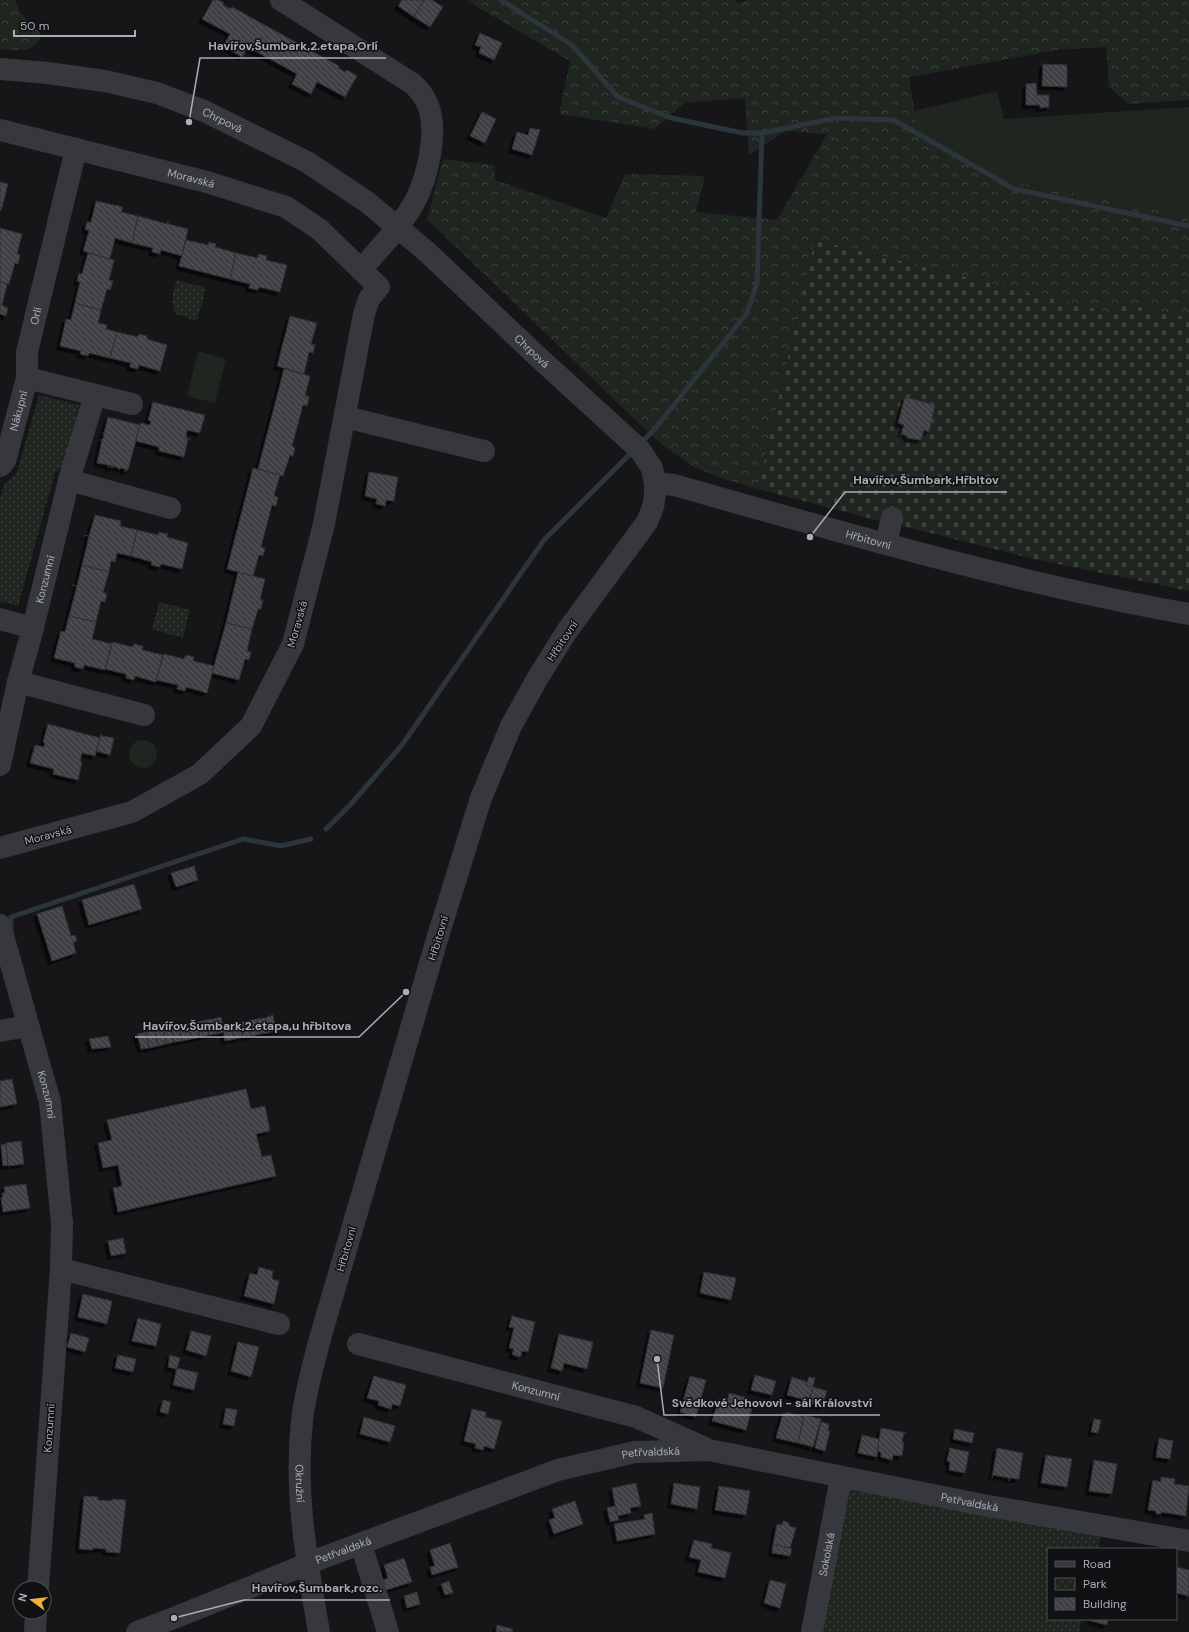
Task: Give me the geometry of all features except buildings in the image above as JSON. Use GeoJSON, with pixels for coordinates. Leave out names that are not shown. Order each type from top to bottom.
{"type":"FeatureCollection","features":[{"type":"Feature","properties":{"kind":"street"},"geometry":{"type":"LineString","coordinates":[[281,0],[402,76],[420,91],[428,104],[432,123],[432,137],[429,159],[415,200],[397,226],[361,270]]}},
{"type":"Feature","properties":{"kind":"street","name":"Chrpová"},"geometry":{"type":"LineString","coordinates":[[0,69],[105,80],[157,93],[186,103],[266,140],[307,162],[345,186],[397,226],[640,450],[652,468],[655,483]]}},
{"type":"Feature","properties":{"kind":"street","name":"Moravská"},"geometry":{"type":"LineString","coordinates":[[0,130],[207,182],[286,207],[319,230],[379,287],[369,299],[364,314],[324,524],[293,644],[251,726],[200,774],[132,812],[0,848]]}},
{"type":"Feature","properties":{"kind":"street","name":"Orlí"},"geometry":{"type":"LineString","coordinates":[[27,378],[27,352],[76,149]]}},
{"type":"Feature","properties":{"kind":"street"},"geometry":{"type":"LineString","coordinates":[[27,378],[132,404]]}},
{"type":"Feature","properties":{"kind":"street","name":"Nákupní"},"geometry":{"type":"LineString","coordinates":[[0,466],[5,461],[27,378]]}},
{"type":"Feature","properties":{"kind":"street","name":"Konzumní"},"geometry":{"type":"LineString","coordinates":[[0,765],[18,682],[33,628],[69,480],[95,395]]}},
{"type":"Feature","properties":{"kind":"street"},"geometry":{"type":"LineString","coordinates":[[345,417],[484,451]]}},
{"type":"Feature","properties":{"kind":"street"},"geometry":{"type":"LineString","coordinates":[[69,480],[170,508]]}},
{"type":"Feature","properties":{"kind":"street","name":"Hřbitovní"},"geometry":{"type":"LineString","coordinates":[[321,1334],[442,922],[481,798],[511,726],[537,678],[567,631],[647,522],[655,500],[655,483],[674,485],[886,543],[1064,588],[1189,614]]}},
{"type":"Feature","properties":{"kind":"street"},"geometry":{"type":"LineString","coordinates":[[886,543],[892,518]]}},
{"type":"Feature","properties":{"kind":"street"},"geometry":{"type":"LineString","coordinates":[[0,619],[33,628]]}},
{"type":"Feature","properties":{"kind":"street"},"geometry":{"type":"LineString","coordinates":[[18,682],[144,714]]}},
{"type":"Feature","properties":{"kind":"street","name":"Konzumní"},"geometry":{"type":"LineString","coordinates":[[0,925],[50,1102],[62,1223],[61,1268],[39,1580]]}},
{"type":"Feature","properties":{"kind":"street"},"geometry":{"type":"LineString","coordinates":[[0,1031],[28,1026]]}},
{"type":"Feature","properties":{"kind":"street"},"geometry":{"type":"LineString","coordinates":[[61,1268],[279,1324]]}},
{"type":"Feature","properties":{"kind":"street","name":"Okružní"},"geometry":{"type":"LineString","coordinates":[[319,1632],[307,1564],[300,1493],[302,1421],[309,1382],[321,1334]]}},
{"type":"Feature","properties":{"kind":"street","name":"Konzumní"},"geometry":{"type":"LineString","coordinates":[[358,1344],[636,1417],[710,1450]]}},
{"type":"Feature","properties":{"kind":"street","name":"Petřvaldská"},"geometry":{"type":"LineString","coordinates":[[137,1632],[307,1564],[558,1470],[635,1452],[710,1450],[983,1505],[1189,1541]]}},
{"type":"Feature","properties":{"kind":"street","name":"Sokolská"},"geometry":{"type":"LineString","coordinates":[[812,1632],[841,1477]]}},
{"type":"Feature","properties":{"kind":"street"},"geometry":{"type":"LineString","coordinates":[[361,1544],[388,1632]]}},
{"type":"Feature","properties":{"kind":"street"},"geometry":{"type":"LineString","coordinates":[[35,1632],[36,1620]]}},
{"type":"Feature","properties":{"kind":"green space"},"geometry":{"type":"Polygon","coordinates":[[[0,0],[15,0],[21,14],[42,35],[34,46],[24,50],[0,49],[0,0]]]}},
{"type":"Feature","properties":{"kind":"green space"},"geometry":{"type":"Polygon","coordinates":[[[469,0],[734,0],[740,3],[748,0],[1189,0],[1189,100],[1128,104],[1109,87],[1106,47],[1062,49],[909,77],[918,134],[1006,180],[1189,216],[1189,318],[1127,304],[1111,313],[815,240],[758,489],[724,479],[694,467],[655,439],[427,219],[443,159],[494,165],[495,180],[606,218],[625,174],[705,176],[696,212],[777,220],[827,134],[785,131],[749,155],[745,98],[685,103],[654,129],[559,114],[570,61],[476,6],[469,0]]]}},
{"type":"Feature","properties":{"kind":"green space"},"geometry":{"type":"Polygon","coordinates":[[[997,91],[1004,119],[1189,107],[1189,216],[1006,180],[918,134],[914,111],[997,91]]]}},
{"type":"Feature","properties":{"kind":"green space"},"geometry":{"type":"Polygon","coordinates":[[[815,240],[1111,313],[1126,304],[1189,318],[1189,591],[1034,559],[903,526],[900,520],[880,521],[758,489],[815,240]]]}},
{"type":"Feature","properties":{"kind":"green space"},"geometry":{"type":"Polygon","coordinates":[[[177,280],[206,288],[197,321],[176,314],[174,310],[172,301],[177,280]]]}},
{"type":"Feature","properties":{"kind":"green space"},"geometry":{"type":"Polygon","coordinates":[[[198,351],[226,359],[215,403],[187,396],[198,351]]]}},
{"type":"Feature","properties":{"kind":"green space"},"geometry":{"type":"Polygon","coordinates":[[[39,395],[79,405],[65,465],[55,473],[18,606],[0,601],[0,498],[4,484],[16,475],[39,395]]]}},
{"type":"Feature","properties":{"kind":"green space"},"geometry":{"type":"Polygon","coordinates":[[[159,602],[190,610],[183,638],[152,629],[159,602]]]}},
{"type":"Feature","properties":{"kind":"green space"},"geometry":{"type":"Polygon","coordinates":[[[143,740],[153,744],[157,754],[153,764],[143,768],[133,764],[129,754],[133,744],[143,740]]]}},
{"type":"Feature","properties":{"kind":"green space"},"geometry":{"type":"Polygon","coordinates":[[[841,1477],[1103,1526],[1098,1548],[1047,1548],[1047,1620],[1082,1620],[1079,1632],[812,1632],[841,1477]]]}},
{"type":"Feature","properties":{"kind":"waterway"},"geometry":{"type":"LineString","coordinates":[[501,0],[572,45],[618,97],[671,118],[743,133],[762,133],[836,118],[894,120],[1014,189],[1189,226]]}},
{"type":"Feature","properties":{"kind":"waterway"},"geometry":{"type":"LineString","coordinates":[[640,444],[654,430],[747,313],[757,283],[762,133]]}},
{"type":"Feature","properties":{"kind":"waterway"},"geometry":{"type":"LineString","coordinates":[[326,829],[351,804],[402,745],[544,540],[633,451]]}},
{"type":"Feature","properties":{"kind":"waterway"},"geometry":{"type":"LineString","coordinates":[[11,930],[11,917],[243,839],[281,846],[311,839]]}},
{"type":"Feature","properties":{"kind":"place","name":"Havířov,Šumbark,2.etapa,Orlí"},"geometry":{"type":"Point","coordinates":[189,122]}},
{"type":"Feature","properties":{"kind":"place","name":"Havířov,Šumbark,Hřbitov"},"geometry":{"type":"Point","coordinates":[810,537]}},
{"type":"Feature","properties":{"kind":"place","name":"Havířov,Šumbark,2.etapa,u hřbitova"},"geometry":{"type":"Point","coordinates":[406,992]}},
{"type":"Feature","properties":{"kind":"place","name":"Svědkové Jehovovi - sál Království"},"geometry":{"type":"Point","coordinates":[657,1359]}},
{"type":"Feature","properties":{"kind":"place","name":"Havířov,Šumbark,rozc."},"geometry":{"type":"Point","coordinates":[174,1618]}}]}
